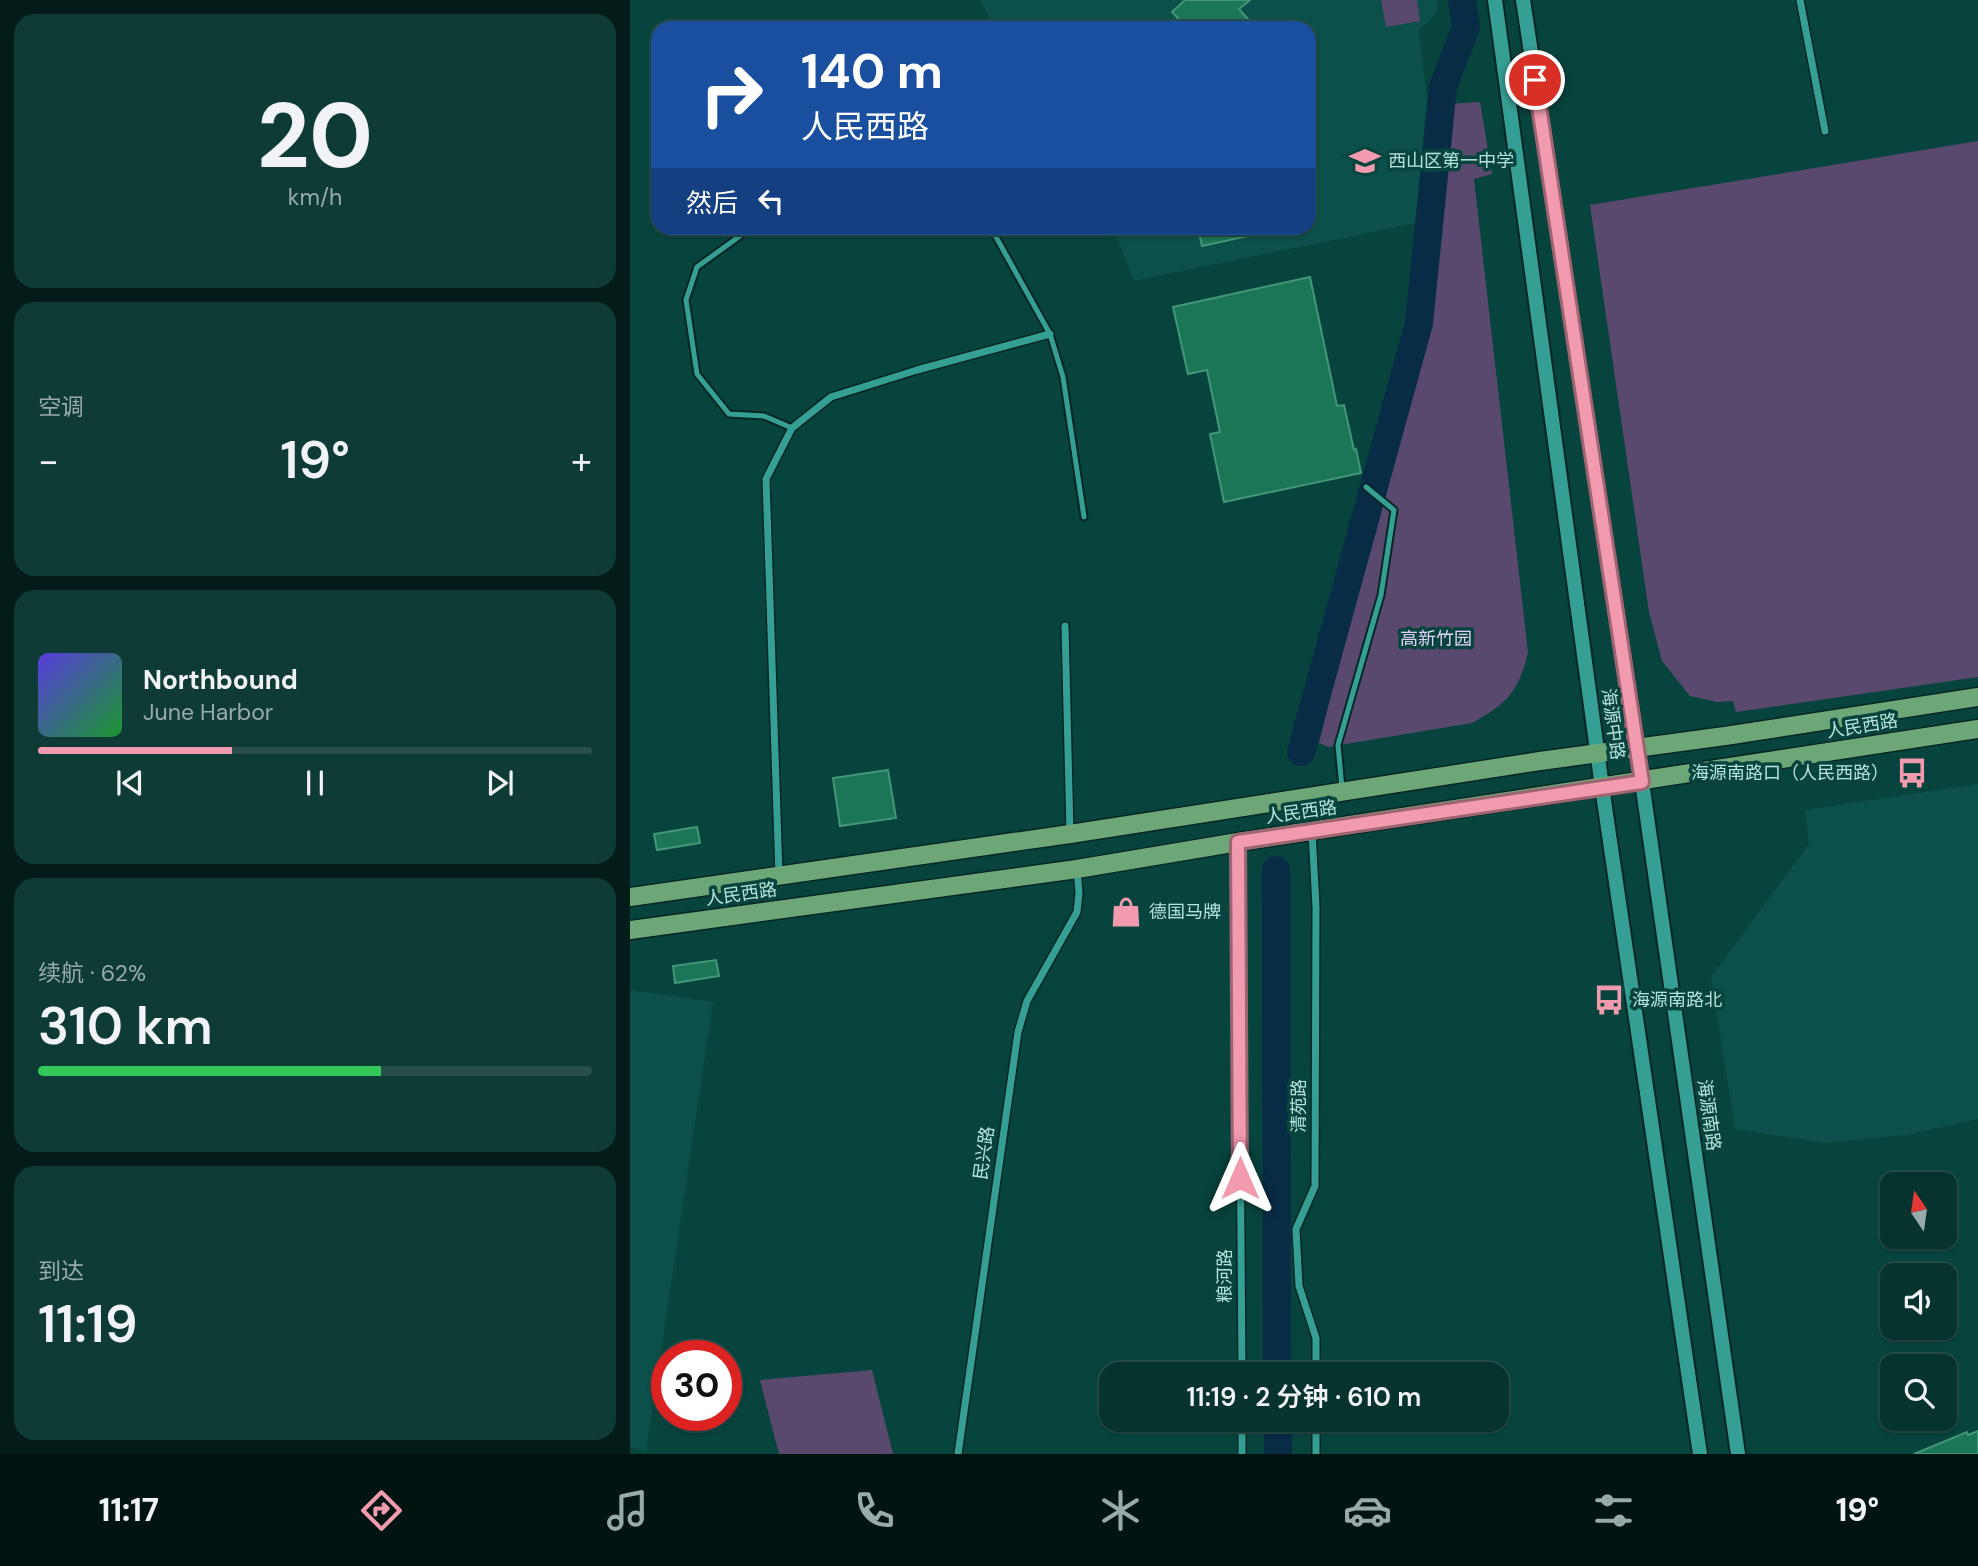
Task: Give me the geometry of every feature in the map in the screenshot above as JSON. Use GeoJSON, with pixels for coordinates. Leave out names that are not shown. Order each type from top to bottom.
{"type":"FeatureCollection","features":[{"type":"Feature","properties":{"kind":"main road","name":"海源中路"},"geometry":{"type":"LineString","coordinates":[[1495,0],[1602,787]]}},
{"type":"Feature","properties":{"kind":"main road","name":"海源中路"},"geometry":{"type":"LineString","coordinates":[[1523,0],[1642,782]]}},
{"type":"Feature","properties":{"kind":"main road","name":"人民西路"},"geometry":{"type":"LineString","coordinates":[[630,897],[1070,834],[1978,696]]}},
{"type":"Feature","properties":{"kind":"main road","name":"人民西路"},"geometry":{"type":"LineString","coordinates":[[630,930],[1077,869],[1978,729]]}},
{"type":"Feature","properties":{"kind":"main road","name":"海源南路"},"geometry":{"type":"LineString","coordinates":[[1642,782],[1738,1454]]}},
{"type":"Feature","properties":{"kind":"main road"},"geometry":{"type":"LineString","coordinates":[[1602,787],[1700,1454]]}},
{"type":"Feature","properties":{"kind":"street"},"geometry":{"type":"LineString","coordinates":[[1800,0],[1825,131]]}},
{"type":"Feature","properties":{"kind":"street"},"geometry":{"type":"LineString","coordinates":[[779,875],[766,479],[792,428],[831,397],[917,370],[1050,334]]}},
{"type":"Feature","properties":{"kind":"street"},"geometry":{"type":"LineString","coordinates":[[1065,626],[1070,834]]}},
{"type":"Feature","properties":{"kind":"street","name":"清苑路"},"geometry":{"type":"LineString","coordinates":[[1312,832],[1316,907],[1315,1186],[1296,1229],[1299,1286],[1316,1338],[1316,1362]]}},
{"type":"Feature","properties":{"kind":"street","name":"粮河路"},"geometry":{"type":"LineString","coordinates":[[1238,842],[1242,1362]]}},
{"type":"Feature","properties":{"kind":"street","name":"民兴路"},"geometry":{"type":"LineString","coordinates":[[958,1454],[1018,1032],[1027,1001],[1077,912],[1077,869]]}},
{"type":"Feature","properties":{"kind":"street"},"geometry":{"type":"LineString","coordinates":[[1242,1432],[1242,1454]]}},
{"type":"Feature","properties":{"kind":"street"},"geometry":{"type":"LineString","coordinates":[[1316,1432],[1316,1454]]}},
{"type":"Feature","properties":{"kind":"lane"},"geometry":{"type":"LineString","coordinates":[[741,235],[697,267],[686,300],[697,374],[729,414],[764,416],[792,428]]}},
{"type":"Feature","properties":{"kind":"lane"},"geometry":{"type":"LineString","coordinates":[[995,235],[1050,334],[1063,377],[1084,517]]}},
{"type":"Feature","properties":{"kind":"lane"},"geometry":{"type":"LineString","coordinates":[[1342,791],[1338,745],[1381,595],[1394,510],[1366,487]]}},
{"type":"Feature","properties":{"kind":"shaded area","name":"西山区第一中学"},"geometry":{"type":"Polygon","coordinates":[[[979,0],[1436,0],[1438,11],[1419,31],[1427,98],[1416,223],[1134,281],[1116,235],[1316,235],[1316,21],[992,21],[979,0]]]}},
{"type":"Feature","properties":{"kind":"shaded area"},"geometry":{"type":"Polygon","coordinates":[[[1978,784],[1978,1119],[1906,1135],[1825,1143],[1735,1129],[1711,977],[1809,844],[1805,810],[1978,784]]]}},
{"type":"Feature","properties":{"kind":"shaded area"},"geometry":{"type":"Polygon","coordinates":[[[630,990],[713,1002],[663,1340],[651,1340],[651,1418],[646,1452],[630,1447],[630,990]]]}},
{"type":"Feature","properties":{"kind":"green space"},"geometry":{"type":"Polygon","coordinates":[[[1381,0],[1417,0],[1420,21],[1386,27],[1381,0]]]}},
{"type":"Feature","properties":{"kind":"green space","name":"高新竹园"},"geometry":{"type":"Polygon","coordinates":[[[1480,102],[1492,174],[1474,179],[1528,652],[1516,687],[1510,695],[1472,723],[1328,747],[1319,743],[1424,313],[1447,104],[1480,102]]]}},
{"type":"Feature","properties":{"kind":"green space"},"geometry":{"type":"Polygon","coordinates":[[[1978,141],[1978,677],[1736,712],[1733,701],[1717,702],[1690,696],[1662,661],[1649,612],[1590,205],[1978,141]]]}},
{"type":"Feature","properties":{"kind":"green space"},"geometry":{"type":"Polygon","coordinates":[[[872,1370],[893,1454],[779,1454],[760,1380],[872,1370]]]}},
{"type":"Feature","properties":{"kind":"building"},"geometry":{"type":"Polygon","coordinates":[[[1185,0],[1250,0],[1239,9],[1250,21],[1180,21],[1172,12],[1185,0]]]}},
{"type":"Feature","properties":{"kind":"building"},"geometry":{"type":"Polygon","coordinates":[[[1200,235],[1253,235],[1202,246],[1200,235]]]}},
{"type":"Feature","properties":{"kind":"building"},"geometry":{"type":"Polygon","coordinates":[[[1310,277],[1337,406],[1344,405],[1361,473],[1224,502],[1210,434],[1220,432],[1207,370],[1188,374],[1173,307],[1310,277]]]}},
{"type":"Feature","properties":{"kind":"building"},"geometry":{"type":"Polygon","coordinates":[[[888,770],[896,818],[840,826],[833,778],[888,770]]]}},
{"type":"Feature","properties":{"kind":"building"},"geometry":{"type":"Polygon","coordinates":[[[697,827],[700,843],[657,850],[654,834],[697,827]]]}},
{"type":"Feature","properties":{"kind":"building"},"geometry":{"type":"Polygon","coordinates":[[[716,960],[719,976],[675,983],[673,966],[716,960]]]}},
{"type":"Feature","properties":{"kind":"building"},"geometry":{"type":"Polygon","coordinates":[[[1978,1431],[1978,1454],[1914,1454],[1967,1432],[1968,1435],[1978,1431]]]}},
{"type":"Feature","properties":{"kind":"waterway"},"geometry":{"type":"LineString","coordinates":[[1301,752],[1419,323],[1443,87],[1466,27],[1462,0]]}},
{"type":"Feature","properties":{"kind":"waterway"},"geometry":{"type":"LineString","coordinates":[[1276,870],[1277,1362]]}},
{"type":"Feature","properties":{"kind":"waterway"},"geometry":{"type":"LineString","coordinates":[[1278,1432],[1278,1454]]}},
{"type":"Feature","properties":{"kind":"place","name":"西山区第一中学"},"geometry":{"type":"Point","coordinates":[1365,161]}},
{"type":"Feature","properties":{"kind":"place","name":"海源南路口（人民西路）"},"geometry":{"type":"Point","coordinates":[1912,773]}},
{"type":"Feature","properties":{"kind":"place","name":"德国马牌"},"geometry":{"type":"Point","coordinates":[1126,912]}},
{"type":"Feature","properties":{"kind":"place","name":"海源南路北"},"geometry":{"type":"Point","coordinates":[1609,1000]}},
{"type":"Feature","properties":{"kind":"route"},"geometry":{"type":"LineString","coordinates":[[1240,1178],[1238,842],[1642,782],[1535,80]]}}]}
